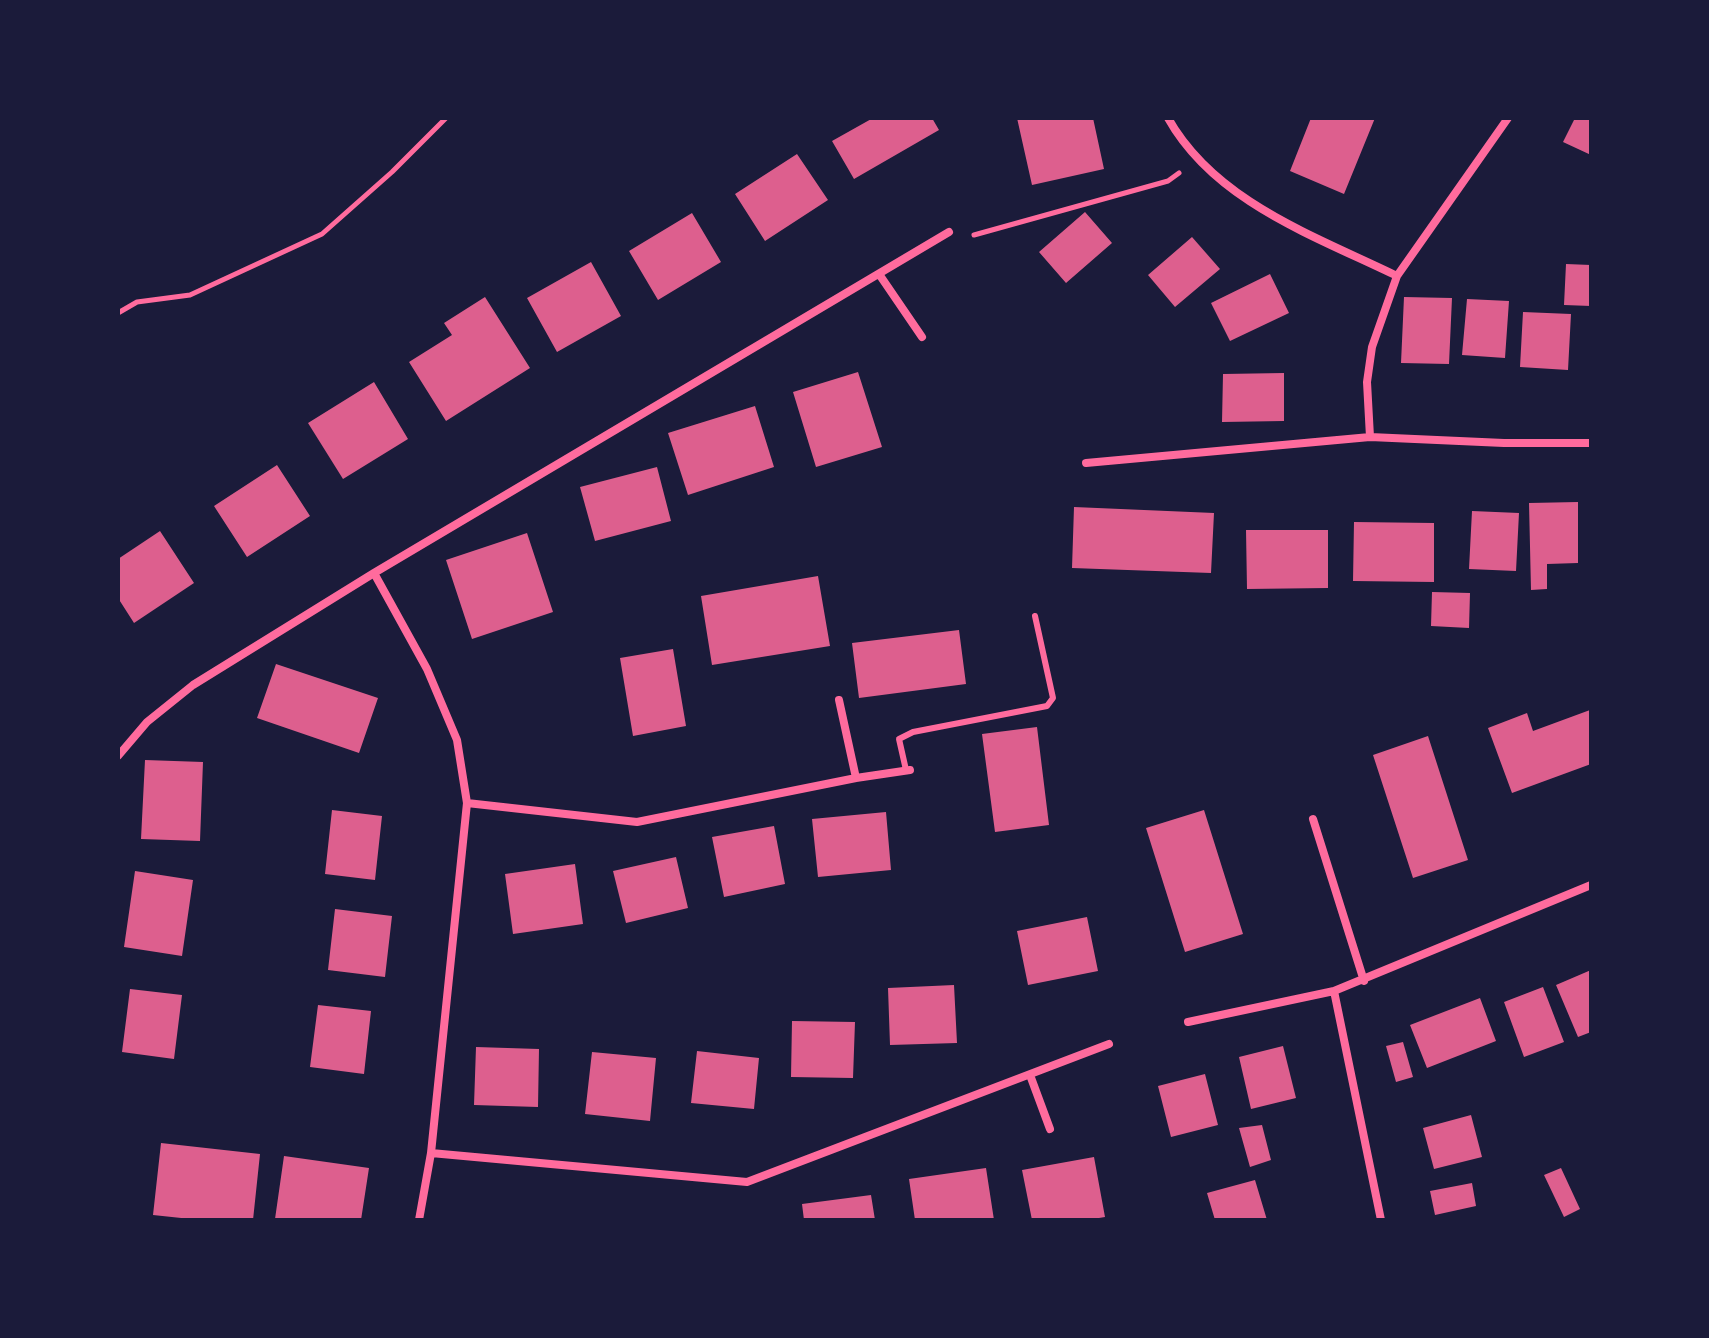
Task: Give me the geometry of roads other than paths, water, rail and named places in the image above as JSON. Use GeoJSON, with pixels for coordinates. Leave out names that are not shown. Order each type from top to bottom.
{"type":"FeatureCollection","features":[{"type":"Feature","properties":{"kind":"street"},"geometry":{"type":"LineString","coordinates":[[1168,118],[1220,181],[1268,213],[1397,276]]}},
{"type":"Feature","properties":{"kind":"street"},"geometry":{"type":"LineString","coordinates":[[1370,437],[1367,382],[1372,347],[1397,276],[1508,118]]}},
{"type":"Feature","properties":{"kind":"street"},"geometry":{"type":"LineString","coordinates":[[118,756],[147,722],[193,685],[374,573],[949,232]]}},
{"type":"Feature","properties":{"kind":"street"},"geometry":{"type":"LineString","coordinates":[[879,274],[922,337]]}},
{"type":"Feature","properties":{"kind":"street"},"geometry":{"type":"LineString","coordinates":[[1086,463],[1370,437],[1591,443]]}},
{"type":"Feature","properties":{"kind":"street"},"geometry":{"type":"LineString","coordinates":[[374,573],[427,669],[457,740],[467,803],[431,1153],[419,1220]]}},
{"type":"Feature","properties":{"kind":"street"},"geometry":{"type":"LineString","coordinates":[[839,700],[856,778]]}},
{"type":"Feature","properties":{"kind":"street"},"geometry":{"type":"LineString","coordinates":[[467,803],[637,822],[908,770]]}},
{"type":"Feature","properties":{"kind":"street"},"geometry":{"type":"LineString","coordinates":[[1313,819],[1364,981]]}},
{"type":"Feature","properties":{"kind":"street"},"geometry":{"type":"LineString","coordinates":[[1188,1022],[1334,991],[1364,981],[1591,885]]}},
{"type":"Feature","properties":{"kind":"street"},"geometry":{"type":"LineString","coordinates":[[1334,991],[1381,1220]]}},
{"type":"Feature","properties":{"kind":"street"},"geometry":{"type":"LineString","coordinates":[[431,1153],[747,1182],[1109,1044]]}},
{"type":"Feature","properties":{"kind":"street"},"geometry":{"type":"LineString","coordinates":[[1030,1075],[1050,1129]]}},
{"type":"Feature","properties":{"kind":"lane"},"geometry":{"type":"LineString","coordinates":[[908,770],[899,739],[913,732],[1047,706],[1053,698],[1035,616]]}}]}
